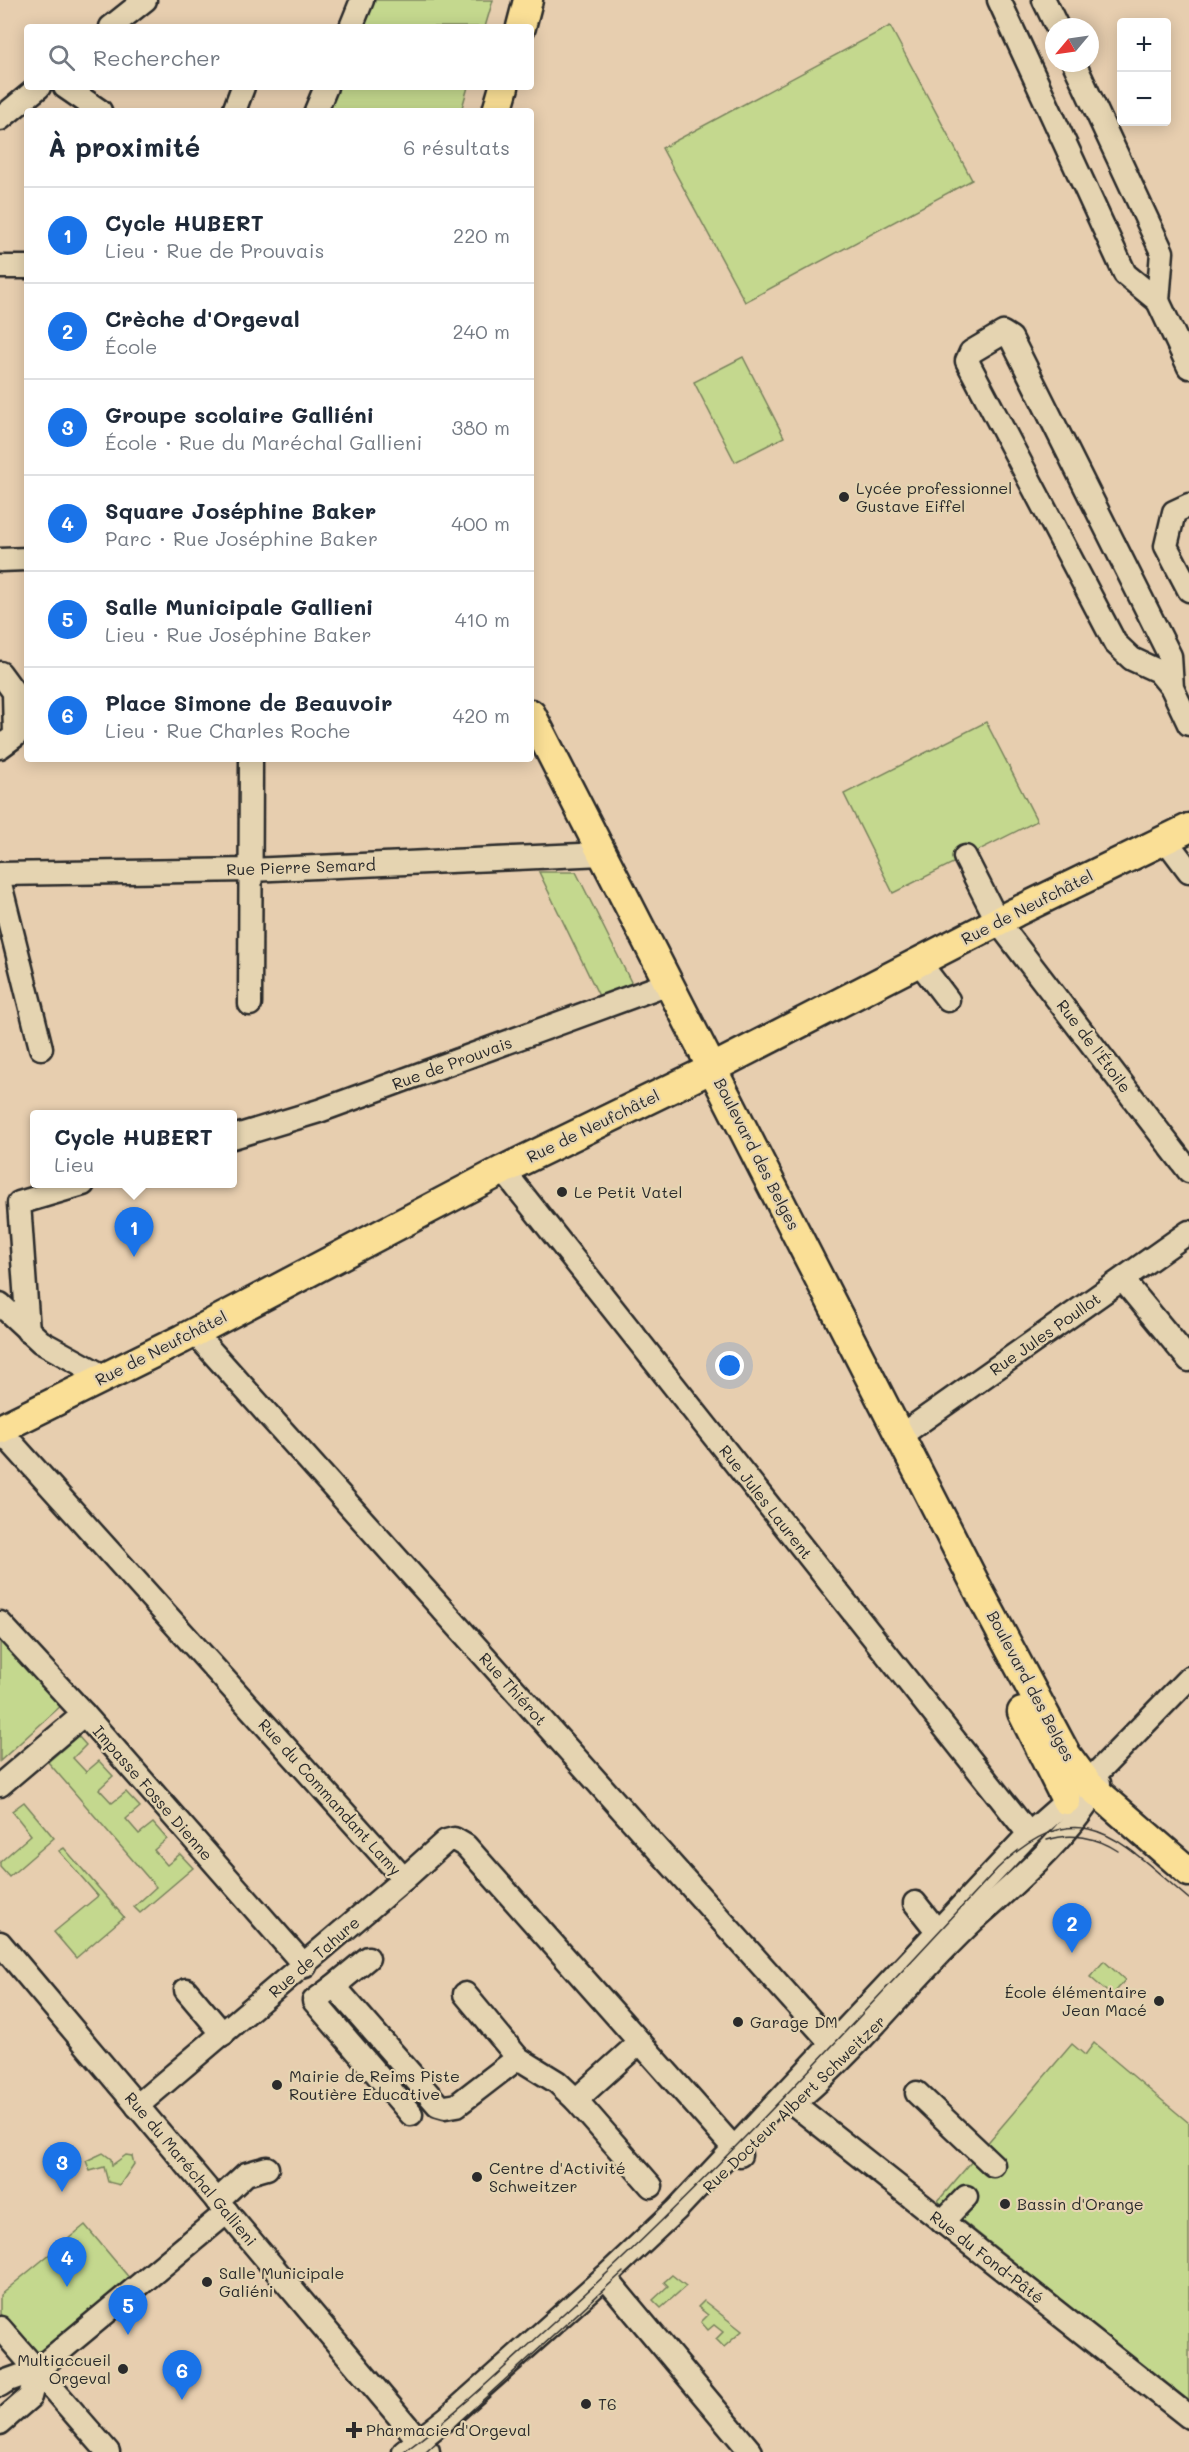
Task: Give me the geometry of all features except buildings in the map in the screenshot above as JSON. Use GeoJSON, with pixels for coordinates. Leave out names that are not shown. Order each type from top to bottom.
{"type":"FeatureCollection","features":[{"type":"Feature","properties":{"kind":"main road"},"geometry":{"type":"LineString","coordinates":[[522,24],[528,0]]}},
{"type":"Feature","properties":{"kind":"main road"},"geometry":{"type":"LineString","coordinates":[[498,108],[503,90]]}},
{"type":"Feature","properties":{"kind":"main road","name":"Boulevard des Belges"},"geometry":{"type":"LineString","coordinates":[[534,720],[1083,1791],[1189,1872]]}},
{"type":"Feature","properties":{"kind":"main road","name":"Rue de Neufchâtel"},"geometry":{"type":"LineString","coordinates":[[0,1429],[198,1330],[503,1170],[713,1068],[998,921],[1177,833]]}},
{"type":"Feature","properties":{"kind":"street"},"geometry":{"type":"LineString","coordinates":[[115,24],[145,0]]}},
{"type":"Feature","properties":{"kind":"street"},"geometry":{"type":"LineString","coordinates":[[352,24],[362,0]]}},
{"type":"Feature","properties":{"kind":"street"},"geometry":{"type":"LineString","coordinates":[[999,0],[1125,274],[1158,301],[1189,367]]}},
{"type":"Feature","properties":{"kind":"street"},"geometry":{"type":"LineString","coordinates":[[1044,0],[1053,18]]}},
{"type":"Feature","properties":{"kind":"street"},"geometry":{"type":"LineString","coordinates":[[1078,72],[1162,252],[1158,301]]}},
{"type":"Feature","properties":{"kind":"street"},"geometry":{"type":"LineString","coordinates":[[0,119],[35,90]]}},
{"type":"Feature","properties":{"kind":"street"},"geometry":{"type":"LineString","coordinates":[[69,90],[96,108]]}},
{"type":"Feature","properties":{"kind":"street"},"geometry":{"type":"LineString","coordinates":[[235,108],[242,90]]}},
{"type":"Feature","properties":{"kind":"street"},"geometry":{"type":"LineString","coordinates":[[317,108],[325,90]]}},
{"type":"Feature","properties":{"kind":"street"},"geometry":{"type":"LineString","coordinates":[[0,267],[24,267]]}},
{"type":"Feature","properties":{"kind":"street"},"geometry":{"type":"LineString","coordinates":[[1173,688],[1170,656],[1011,338],[1003,333],[970,352],[967,361],[1115,643],[1132,659],[1158,671],[1173,688],[1189,724]]}},
{"type":"Feature","properties":{"kind":"street"},"geometry":{"type":"LineString","coordinates":[[1189,505],[1174,512],[1166,546],[1189,590]]}},
{"type":"Feature","properties":{"kind":"street"},"geometry":{"type":"LineString","coordinates":[[0,560],[24,559]]}},
{"type":"Feature","properties":{"kind":"street"},"geometry":{"type":"LineString","coordinates":[[0,673],[14,692],[15,736],[0,747]]}},
{"type":"Feature","properties":{"kind":"street"},"geometry":{"type":"LineString","coordinates":[[250,1004],[251,762]]}},
{"type":"Feature","properties":{"kind":"street"},"geometry":{"type":"LineString","coordinates":[[1177,833],[1189,871]]}},
{"type":"Feature","properties":{"kind":"street","name":"Rue Pierre Semard"},"geometry":{"type":"LineString","coordinates":[[0,874],[250,870],[603,854]]}},
{"type":"Feature","properties":{"kind":"street","name":"Rue de l'Étoile"},"geometry":{"type":"LineString","coordinates":[[965,857],[998,921],[1189,1171]]}},
{"type":"Feature","properties":{"kind":"street"},"geometry":{"type":"LineString","coordinates":[[0,884],[41,1048]]}},
{"type":"Feature","properties":{"kind":"street"},"geometry":{"type":"LineString","coordinates":[[919,962],[948,1000]]}},
{"type":"Feature","properties":{"kind":"street","name":"Rue de Prouvais"},"geometry":{"type":"LineString","coordinates":[[237,1136],[319,1111],[669,983]]}},
{"type":"Feature","properties":{"kind":"street","name":"Rue Jules Laurent"},"geometry":{"type":"LineString","coordinates":[[503,1170],[1029,1834]]}},
{"type":"Feature","properties":{"kind":"street"},"geometry":{"type":"LineString","coordinates":[[28,1331],[19,1203],[70,1188]]}},
{"type":"Feature","properties":{"kind":"street","name":"Rue Jules Poullot"},"geometry":{"type":"LineString","coordinates":[[900,1436],[1189,1232]]}},
{"type":"Feature","properties":{"kind":"street"},"geometry":{"type":"LineString","coordinates":[[1123,1280],[1189,1360]]}},
{"type":"Feature","properties":{"kind":"street"},"geometry":{"type":"LineString","coordinates":[[0,1304],[41,1341],[105,1377]]}},
{"type":"Feature","properties":{"kind":"street","name":"Rue Thiérot"},"geometry":{"type":"LineString","coordinates":[[198,1330],[202,1341],[833,2045]]}},
{"type":"Feature","properties":{"kind":"street","name":"Rue du Commandant Lamy"},"geometry":{"type":"LineString","coordinates":[[0,1429],[404,1879],[446,1841],[454,1839],[466,1846],[737,2152]]}},
{"type":"Feature","properties":{"kind":"street","name":"Impasse Fosse Dienne"},"geometry":{"type":"LineString","coordinates":[[0,1623],[84,1714],[305,1966]]}},
{"type":"Feature","properties":{"kind":"street"},"geometry":{"type":"LineString","coordinates":[[1083,1791],[1189,1678]]}},
{"type":"Feature","properties":{"kind":"street"},"geometry":{"type":"LineString","coordinates":[[0,1785],[84,1714]]}},
{"type":"Feature","properties":{"kind":"street","name":"Rue Docteur Albert Schweitzer"},"geometry":{"type":"LineString","coordinates":[[420,2449],[607,2281],[737,2152],[789,2100],[833,2045],[1029,1834],[1083,1791]]}},
{"type":"Feature","properties":{"kind":"street","name":"Rue Docteur Albert Schweitzer"},"geometry":{"type":"LineString","coordinates":[[789,2100],[844,2059],[973,1921],[1005,1894],[1059,1837],[1083,1791]]}},
{"type":"Feature","properties":{"kind":"street","name":"Rue de Tahure"},"geometry":{"type":"LineString","coordinates":[[137,2106],[305,1966],[404,1879]]}},
{"type":"Feature","properties":{"kind":"street"},"geometry":{"type":"LineString","coordinates":[[915,1903],[938,1932]]}},
{"type":"Feature","properties":{"kind":"street","name":"Rue du Maréchal Gallieni"},"geometry":{"type":"LineString","coordinates":[[0,1943],[222,2206],[420,2449]]}},
{"type":"Feature","properties":{"kind":"street"},"geometry":{"type":"LineString","coordinates":[[368,1958],[314,2001],[411,2114]]}},
{"type":"Feature","properties":{"kind":"street"},"geometry":{"type":"LineString","coordinates":[[334,1986],[438,2105],[445,2107],[457,2105],[518,2058]]}},
{"type":"Feature","properties":{"kind":"street"},"geometry":{"type":"LineString","coordinates":[[186,1990],[223,2034]]}},
{"type":"Feature","properties":{"kind":"street"},"geometry":{"type":"LineString","coordinates":[[465,1994],[518,2058],[557,2082],[576,2100],[651,2186]]}},
{"type":"Feature","properties":{"kind":"street"},"geometry":{"type":"LineString","coordinates":[[576,2100],[639,2043]]}},
{"type":"Feature","properties":{"kind":"street"},"geometry":{"type":"LineString","coordinates":[[917,2093],[993,2164]]}},
{"type":"Feature","properties":{"kind":"street","name":"Rue du Fond-Pâté"},"geometry":{"type":"LineString","coordinates":[[789,2100],[1189,2417]]}},
{"type":"Feature","properties":{"kind":"street"},"geometry":{"type":"LineString","coordinates":[[0,2385],[6,2380],[37,2370],[222,2206],[246,2174],[267,2168]]}},
{"type":"Feature","properties":{"kind":"street"},"geometry":{"type":"LineString","coordinates":[[942,2222],[966,2196]]}},
{"type":"Feature","properties":{"kind":"street"},"geometry":{"type":"LineString","coordinates":[[607,2281],[752,2452]]}},
{"type":"Feature","properties":{"kind":"street"},"geometry":{"type":"LineString","coordinates":[[0,2328],[103,2450]]}},
{"type":"Feature","properties":{"kind":"street"},"geometry":{"type":"LineString","coordinates":[[0,2423],[30,2397],[37,2370]]}},
{"type":"Feature","properties":{"kind":"green space"},"geometry":{"type":"Polygon","coordinates":[[[371,0],[493,0],[486,24],[361,24],[371,0]]]}},
{"type":"Feature","properties":{"kind":"green space"},"geometry":{"type":"Polygon","coordinates":[[[890,26],[972,180],[745,302],[662,148],[890,26]]]}},
{"type":"Feature","properties":{"kind":"green space"},"geometry":{"type":"Polygon","coordinates":[[[335,90],[467,90],[462,108],[327,108],[335,90]]]}},
{"type":"Feature","properties":{"kind":"green space"},"geometry":{"type":"Polygon","coordinates":[[[743,357],[784,437],[735,462],[694,382],[743,357]]]}},
{"type":"Feature","properties":{"kind":"green space"},"geometry":{"type":"Polygon","coordinates":[[[986,722],[1037,821],[893,893],[844,794],[986,722]]]}},
{"type":"Feature","properties":{"kind":"green space"},"geometry":{"type":"Polygon","coordinates":[[[539,872],[576,872],[632,984],[599,996],[539,872]]]}},
{"type":"Feature","properties":{"kind":"green space"},"geometry":{"type":"Polygon","coordinates":[[[0,1633],[63,1704],[0,1761],[0,1633]]]}},
{"type":"Feature","properties":{"kind":"green space"},"geometry":{"type":"Polygon","coordinates":[[[78,1736],[86,1745],[73,1758],[86,1772],[99,1761],[113,1776],[99,1789],[112,1803],[126,1792],[140,1807],[126,1819],[139,1834],[153,1823],[167,1839],[154,1850],[167,1865],[180,1854],[193,1868],[140,1913],[134,1907],[156,1887],[48,1762],[78,1736]]]}},
{"type":"Feature","properties":{"kind":"green space"},"geometry":{"type":"Polygon","coordinates":[[[24,1802],[54,1838],[9,1877],[0,1867],[0,1862],[31,1835],[12,1811],[24,1802]]]}},
{"type":"Feature","properties":{"kind":"green space"},"geometry":{"type":"Polygon","coordinates":[[[64,1848],[124,1917],[76,1958],[54,1932],[98,1896],[59,1851],[64,1848]]]}},
{"type":"Feature","properties":{"kind":"green space"},"geometry":{"type":"Polygon","coordinates":[[[1104,1961],[1125,1980],[1112,1996],[1090,1977],[1104,1961]]]}},
{"type":"Feature","properties":{"kind":"green space"},"geometry":{"type":"Polygon","coordinates":[[[1094,2043],[1189,2123],[1189,2402],[938,2201],[1072,2044],[1085,2055],[1094,2043]]]}},
{"type":"Feature","properties":{"kind":"green space"},"geometry":{"type":"Polygon","coordinates":[[[103,2153],[111,2159],[112,2165],[126,2155],[132,2156],[134,2164],[120,2185],[108,2182],[104,2167],[90,2171],[86,2161],[103,2153]]]}},
{"type":"Feature","properties":{"kind":"green space"},"geometry":{"type":"Polygon","coordinates":[[[85,2225],[131,2280],[43,2353],[36,2352],[24,2344],[0,2314],[0,2295],[85,2225]]]}},
{"type":"Feature","properties":{"kind":"green space"},"geometry":{"type":"Polygon","coordinates":[[[672,2275],[686,2286],[661,2308],[653,2300],[668,2286],[664,2282],[672,2275]]]}},
{"type":"Feature","properties":{"kind":"green space"},"geometry":{"type":"Polygon","coordinates":[[[704,2301],[742,2331],[724,2347],[716,2339],[723,2332],[714,2325],[708,2330],[701,2322],[708,2315],[698,2307],[704,2301]]]}},
{"type":"Feature","properties":{"kind":"tram line"},"geometry":{"type":"LineString","coordinates":[[404,2452],[491,2379],[661,2222],[775,2106],[997,1869],[1026,1845],[1052,1832],[1076,1828],[1098,1832],[1119,1842],[1141,1858],[1189,1899]]}},
{"type":"Feature","properties":{"kind":"tram line"},"geometry":{"type":"LineString","coordinates":[[1047,1840],[1065,1836],[1084,1837],[1101,1842],[1118,1851]]}},
{"type":"Feature","properties":{"kind":"tram line"},"geometry":{"type":"LineString","coordinates":[[426,2452],[623,2272]]}},
{"type":"Feature","properties":{"kind":"place","name":"Lycée professionnel Gustave Eiffel"},"geometry":{"type":"Point","coordinates":[844,497]}},
{"type":"Feature","properties":{"kind":"place","name":"Le Petit Vatel"},"geometry":{"type":"Point","coordinates":[562,1192]}},
{"type":"Feature","properties":{"kind":"place","name":"Cycle HUBERT"},"geometry":{"type":"Point","coordinates":[134,1257]}},
{"type":"Feature","properties":{"kind":"place","name":"Crèche d'Orgeval"},"geometry":{"type":"Point","coordinates":[1072,1953]}},
{"type":"Feature","properties":{"kind":"place","name":"École élémentaire Jean Macé"},"geometry":{"type":"Point","coordinates":[1159,2001]}},
{"type":"Feature","properties":{"kind":"place","name":"Garage DM"},"geometry":{"type":"Point","coordinates":[738,2022]}},
{"type":"Feature","properties":{"kind":"place","name":"Mairie de Reims Piste Routière Educative"},"geometry":{"type":"Point","coordinates":[277,2085]}},
{"type":"Feature","properties":{"kind":"place","name":"Centre d'Activité Schweitzer"},"geometry":{"type":"Point","coordinates":[477,2177]}},
{"type":"Feature","properties":{"kind":"place","name":"Groupe scolaire Galliéni"},"geometry":{"type":"Point","coordinates":[62,2192]}},
{"type":"Feature","properties":{"kind":"place","name":"Bassin d'Orange"},"geometry":{"type":"Point","coordinates":[1005,2204]}},
{"type":"Feature","properties":{"kind":"place","name":"Salle Municipale Galiéni"},"geometry":{"type":"Point","coordinates":[207,2282]}},
{"type":"Feature","properties":{"kind":"place","name":"Square Joséphine Baker"},"geometry":{"type":"Point","coordinates":[67,2287]}},
{"type":"Feature","properties":{"kind":"place","name":"Salle Municipale Gallieni"},"geometry":{"type":"Point","coordinates":[128,2335]}},
{"type":"Feature","properties":{"kind":"place","name":"Multiaccueil Orgeval"},"geometry":{"type":"Point","coordinates":[123,2369]}},
{"type":"Feature","properties":{"kind":"place","name":"Place Simone de Beauvoir"},"geometry":{"type":"Point","coordinates":[182,2400]}},
{"type":"Feature","properties":{"kind":"place","name":"T6"},"geometry":{"type":"Point","coordinates":[586,2404]}},
{"type":"Feature","properties":{"kind":"place","name":"Pharmacie d'Orgeval"},"geometry":{"type":"Point","coordinates":[354,2430]}}]}
